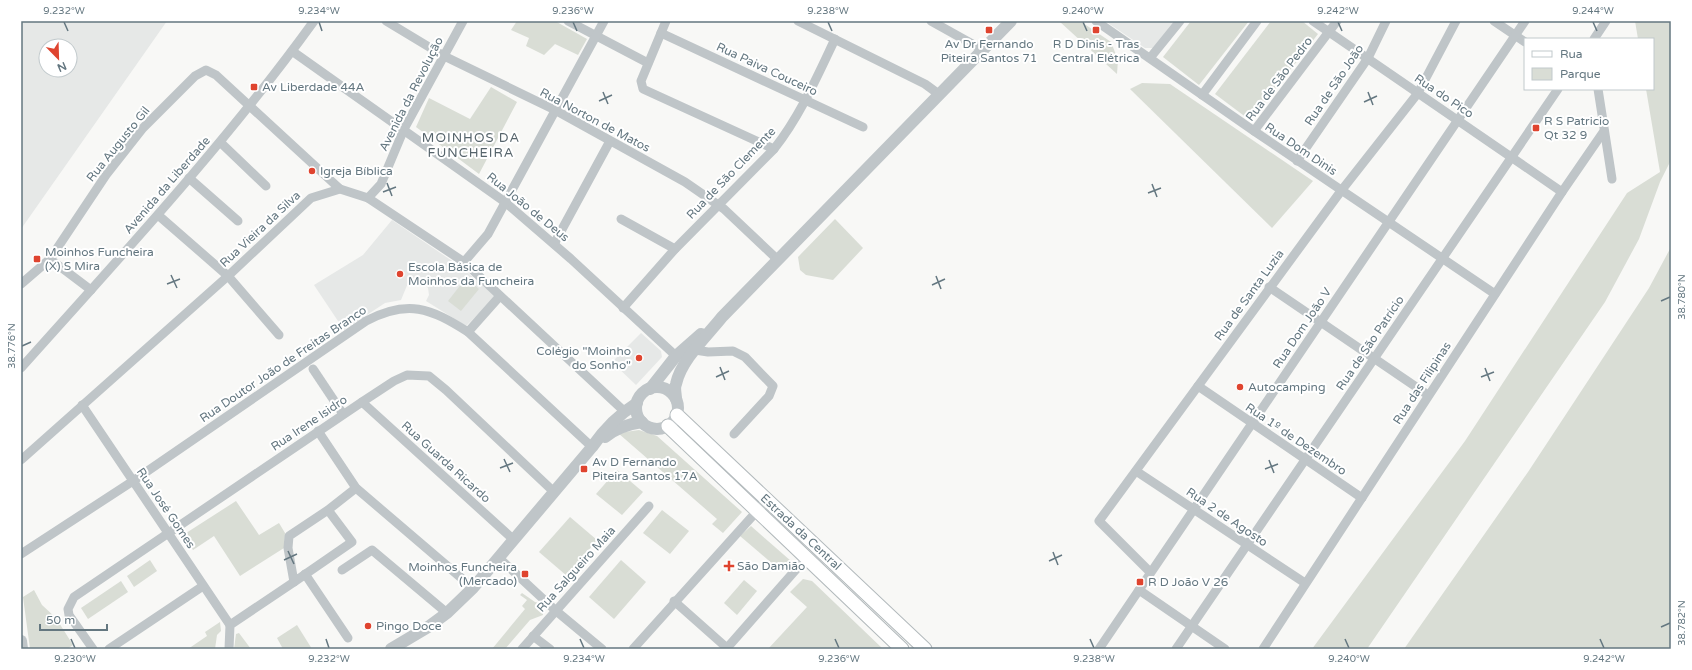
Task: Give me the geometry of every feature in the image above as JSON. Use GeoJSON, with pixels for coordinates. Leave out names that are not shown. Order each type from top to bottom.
{"type":"FeatureCollection","features":[{"type":"Feature","properties":{"kind":"main road","name":"Estrada da Central"},"geometry":{"type":"LineString","coordinates":[[677,416],[925,649]]}},
{"type":"Feature","properties":{"kind":"main road","name":"Estrada da Central"},"geometry":{"type":"LineString","coordinates":[[668,426],[902,649]]}},
{"type":"Feature","properties":{"kind":"street","name":"Avenida da Liberdade"},"geometry":{"type":"LineString","coordinates":[[21,368],[158,215],[220,142],[250,106],[314,21]]}},
{"type":"Feature","properties":{"kind":"street","name":"Rua Norton de Matos"},"geometry":{"type":"LineString","coordinates":[[386,21],[444,56],[555,110],[685,182],[717,205],[778,260]]}},
{"type":"Feature","properties":{"kind":"street","name":"Avenida da Revolução"},"geometry":{"type":"LineString","coordinates":[[368,198],[381,184],[404,129],[463,21]]}},
{"type":"Feature","properties":{"kind":"street"},"geometry":{"type":"LineString","coordinates":[[568,21],[648,63]]}},
{"type":"Feature","properties":{"kind":"street"},"geometry":{"type":"LineString","coordinates":[[464,262],[488,234],[604,21]]}},
{"type":"Feature","properties":{"kind":"street"},"geometry":{"type":"LineString","coordinates":[[666,21],[641,81],[641,87],[646,92],[774,149]]}},
{"type":"Feature","properties":{"kind":"street"},"geometry":{"type":"LineString","coordinates":[[798,21],[925,84],[940,95]]}},
{"type":"Feature","properties":{"kind":"street"},"geometry":{"type":"LineString","coordinates":[[932,21],[983,50]]}},
{"type":"Feature","properties":{"kind":"street"},"geometry":{"type":"LineString","coordinates":[[637,402],[637,413],[642,422],[647,426],[654,428],[668,426],[677,416],[678,407],[675,385],[678,374],[684,364],[722,317],[1011,21]]}},
{"type":"Feature","properties":{"kind":"street","name":"Rua Dom Dinis"},"geometry":{"type":"LineString","coordinates":[[1096,21],[1254,132],[1442,260],[1495,294]]}},
{"type":"Feature","properties":{"kind":"street"},"geometry":{"type":"LineString","coordinates":[[1150,58],[1180,21]]}},
{"type":"Feature","properties":{"kind":"street"},"geometry":{"type":"LineString","coordinates":[[1202,95],[1258,21]]}},
{"type":"Feature","properties":{"kind":"street","name":"Rua do Pico"},"geometry":{"type":"LineString","coordinates":[[1313,21],[1562,192]]}},
{"type":"Feature","properties":{"kind":"street","name":"Rua de São Pedro"},"geometry":{"type":"LineString","coordinates":[[1254,132],[1337,21]]}},
{"type":"Feature","properties":{"kind":"street","name":"Rua de São João"},"geometry":{"type":"LineString","coordinates":[[1297,161],[1368,58],[1386,21]]}},
{"type":"Feature","properties":{"kind":"street","name":"Rua de Santa Luzia"},"geometry":{"type":"LineString","coordinates":[[1150,572],[1099,521],[1269,287],[1341,191],[1418,93],[1456,21]]}},
{"type":"Feature","properties":{"kind":"street"},"geometry":{"type":"LineString","coordinates":[[1494,21],[1524,41]]}},
{"type":"Feature","properties":{"kind":"street","name":"Rua Dom João V"},"geometry":{"type":"LineString","coordinates":[[1099,649],[1193,508],[1389,223],[1525,21]]}},
{"type":"Feature","properties":{"kind":"street"},"geometry":{"type":"LineString","coordinates":[[1595,38],[1606,21]]}},
{"type":"Feature","properties":{"kind":"street","name":"Rua Paiva Couceiro"},"geometry":{"type":"LineString","coordinates":[[661,33],[863,127]]}},
{"type":"Feature","properties":{"kind":"street","name":"Rua de São Clemente"},"geometry":{"type":"LineString","coordinates":[[623,308],[674,249],[774,149],[793,122],[835,39]]}},
{"type":"Feature","properties":{"kind":"street","name":"Rua João de Deus"},"geometry":{"type":"LineString","coordinates":[[292,51],[505,202],[554,244],[676,356]]}},
{"type":"Feature","properties":{"kind":"street","name":"Rua Augusto Gil"},"geometry":{"type":"LineString","coordinates":[[21,284],[50,259],[106,175],[143,128],[195,76],[206,70],[216,75],[250,106]]}},
{"type":"Feature","properties":{"kind":"street","name":"Rua de São Patrício"},"geometry":{"type":"LineString","coordinates":[[1176,649],[1557,90]]}},
{"type":"Feature","properties":{"kind":"street"},"geometry":{"type":"LineString","coordinates":[[1598,90],[1612,179]]}},
{"type":"Feature","properties":{"kind":"street"},"geometry":{"type":"LineString","coordinates":[[250,106],[340,189],[368,198],[464,262],[624,411]]}},
{"type":"Feature","properties":{"kind":"street","name":"Rua das Filipinas"},"geometry":{"type":"LineString","coordinates":[[1263,649],[1428,395],[1604,131]]}},
{"type":"Feature","properties":{"kind":"street"},"geometry":{"type":"LineString","coordinates":[[554,244],[610,141]]}},
{"type":"Feature","properties":{"kind":"street"},"geometry":{"type":"LineString","coordinates":[[220,142],[266,186]]}},
{"type":"Feature","properties":{"kind":"street"},"geometry":{"type":"LineString","coordinates":[[322,194],[324,175]]}},
{"type":"Feature","properties":{"kind":"street"},"geometry":{"type":"LineString","coordinates":[[189,178],[238,220]]}},
{"type":"Feature","properties":{"kind":"street","name":"Rua Vieira da Silva"},"geometry":{"type":"LineString","coordinates":[[21,460],[228,276],[311,198],[340,189]]}},
{"type":"Feature","properties":{"kind":"street"},"geometry":{"type":"LineString","coordinates":[[158,215],[228,276],[279,335]]}},
{"type":"Feature","properties":{"kind":"street"},"geometry":{"type":"LineString","coordinates":[[621,219],[674,249]]}},
{"type":"Feature","properties":{"kind":"street"},"geometry":{"type":"LineString","coordinates":[[50,259],[91,290]]}},
{"type":"Feature","properties":{"kind":"street"},"geometry":{"type":"LineString","coordinates":[[1269,287],[1428,395]]}},
{"type":"Feature","properties":{"kind":"street"},"geometry":{"type":"LineString","coordinates":[[468,332],[500,296]]}},
{"type":"Feature","properties":{"kind":"street","name":"Rua Doutor João de Freitas Branco"},"geometry":{"type":"LineString","coordinates":[[21,554],[133,481],[366,321],[380,313],[408,307],[423,309],[447,319],[468,332],[592,447]]}},
{"type":"Feature","properties":{"kind":"street"},"geometry":{"type":"LineString","coordinates":[[650,389],[676,356],[722,317]]}},
{"type":"Feature","properties":{"kind":"street"},"geometry":{"type":"LineString","coordinates":[[695,350],[708,352],[733,351],[745,357],[773,386],[769,396],[734,434]]}},
{"type":"Feature","properties":{"kind":"street"},"geometry":{"type":"LineString","coordinates":[[313,369],[344,414]]}},
{"type":"Feature","properties":{"kind":"street","name":"Rua Irene Isidro"},"geometry":{"type":"LineString","coordinates":[[93,649],[69,615],[68,609],[74,597],[362,402],[394,381],[407,375],[429,376],[446,390],[553,491]]}},
{"type":"Feature","properties":{"kind":"street","name":"Rua 1º de Dezembro"},"geometry":{"type":"LineString","coordinates":[[1198,386],[1362,498]]}},
{"type":"Feature","properties":{"kind":"street"},"geometry":{"type":"LineString","coordinates":[[391,649],[423,631],[446,613],[473,588],[553,491],[592,447],[603,431],[624,411],[637,402],[644,392],[660,387],[665,388],[676,399]]}},
{"type":"Feature","properties":{"kind":"street","name":"Rua Guarda Ricardo"},"geometry":{"type":"LineString","coordinates":[[362,402],[514,540]]}},
{"type":"Feature","properties":{"kind":"street","name":"Rua José Gomes"},"geometry":{"type":"LineString","coordinates":[[82,405],[230,625]]}},
{"type":"Feature","properties":{"kind":"street"},"geometry":{"type":"LineString","coordinates":[[592,447],[612,430],[629,424],[642,422]]}},
{"type":"Feature","properties":{"kind":"street"},"geometry":{"type":"LineString","coordinates":[[318,432],[356,488],[473,588]]}},
{"type":"Feature","properties":{"kind":"street","name":"Rua 2 de Agosto"},"geometry":{"type":"LineString","coordinates":[[1136,471],[1305,584]]}},
{"type":"Feature","properties":{"kind":"street"},"geometry":{"type":"LineString","coordinates":[[294,582],[288,548],[289,536],[328,510],[356,488]]}},
{"type":"Feature","properties":{"kind":"street"},"geometry":{"type":"LineString","coordinates":[[633,649],[767,500]]}},
{"type":"Feature","properties":{"kind":"street","name":"Rua Salgueiro Maia"},"geometry":{"type":"LineString","coordinates":[[522,649],[555,610],[649,506]]}},
{"type":"Feature","properties":{"kind":"street"},"geometry":{"type":"LineString","coordinates":[[229,649],[230,625],[352,542],[328,510]]}},
{"type":"Feature","properties":{"kind":"street"},"geometry":{"type":"LineString","coordinates":[[342,570],[372,550],[446,613]]}},
{"type":"Feature","properties":{"kind":"street"},"geometry":{"type":"LineString","coordinates":[[499,558],[555,610],[602,649]]}},
{"type":"Feature","properties":{"kind":"street"},"geometry":{"type":"LineString","coordinates":[[674,602],[726,648],[807,558]]}},
{"type":"Feature","properties":{"kind":"street"},"geometry":{"type":"LineString","coordinates":[[305,574],[348,638]]}},
{"type":"Feature","properties":{"kind":"street"},"geometry":{"type":"LineString","coordinates":[[110,649],[203,586]]}},
{"type":"Feature","properties":{"kind":"street"},"geometry":{"type":"LineString","coordinates":[[1139,590],[1225,649]]}},
{"type":"Feature","properties":{"kind":"street"},"geometry":{"type":"LineString","coordinates":[[533,636],[550,649]]}},
{"type":"Feature","properties":{"kind":"street"},"geometry":{"type":"LineString","coordinates":[[21,641],[22,649]]}},
{"type":"Feature","properties":{"kind":"shaded area"},"geometry":{"type":"Polygon","coordinates":[[[21,21],[167,21],[21,229],[21,21]]]}},
{"type":"Feature","properties":{"kind":"shaded area"},"geometry":{"type":"Polygon","coordinates":[[[1107,21],[1175,21],[1153,48],[1145,48],[1107,21]]]}},
{"type":"Feature","properties":{"kind":"shaded area","name":"Escola Básica de Moinhos da Funcheira"},"geometry":{"type":"Polygon","coordinates":[[[392,220],[461,267],[496,297],[466,326],[426,301],[429,295],[428,288],[423,282],[416,281],[408,283],[401,300],[385,303],[344,330],[314,285],[363,255],[392,220]]]}},
{"type":"Feature","properties":{"kind":"shaded area","name":"Colégio \"Moinho do Sonho\""},"geometry":{"type":"Polygon","coordinates":[[[641,333],[661,351],[662,357],[636,385],[612,362],[641,333]]]}},
{"type":"Feature","properties":{"kind":"green space"},"geometry":{"type":"Polygon","coordinates":[[[517,21],[555,21],[587,39],[578,55],[555,44],[544,55],[526,46],[529,38],[511,30],[517,21]]]}},
{"type":"Feature","properties":{"kind":"green space"},"geometry":{"type":"Polygon","coordinates":[[[1059,21],[1080,21],[1111,42],[1118,60],[1117,74],[1059,21]]]}},
{"type":"Feature","properties":{"kind":"green space"},"geometry":{"type":"Polygon","coordinates":[[[1191,21],[1249,21],[1199,85],[1163,57],[1191,21]]]}},
{"type":"Feature","properties":{"kind":"green space"},"geometry":{"type":"Polygon","coordinates":[[[1271,21],[1302,21],[1318,34],[1251,121],[1215,94],[1271,21]]]}},
{"type":"Feature","properties":{"kind":"green space"},"geometry":{"type":"Polygon","coordinates":[[[1635,21],[1671,21],[1671,160],[1660,182],[1639,239],[1605,302],[1367,649],[1312,649],[1465,441],[1627,193],[1660,172],[1646,90],[1654,90],[1654,38],[1638,38],[1635,21]]]}},
{"type":"Feature","properties":{"kind":"green space"},"geometry":{"type":"Polygon","coordinates":[[[1142,83],[1170,84],[1313,181],[1272,228],[1130,89],[1142,83]]]}},
{"type":"Feature","properties":{"kind":"green space"},"geometry":{"type":"Polygon","coordinates":[[[491,87],[517,102],[479,174],[416,127],[429,98],[470,119],[491,87]]]}},
{"type":"Feature","properties":{"kind":"green space"},"geometry":{"type":"Polygon","coordinates":[[[835,219],[863,248],[833,280],[806,275],[800,270],[798,257],[835,219]]]}},
{"type":"Feature","properties":{"kind":"green space"},"geometry":{"type":"Polygon","coordinates":[[[1671,247],[1671,649],[1404,649],[1528,472],[1649,288],[1671,247]]]}},
{"type":"Feature","properties":{"kind":"green space"},"geometry":{"type":"Polygon","coordinates":[[[466,278],[479,289],[461,311],[448,301],[466,278]]]}},
{"type":"Feature","properties":{"kind":"green space"},"geometry":{"type":"Polygon","coordinates":[[[639,430],[657,436],[742,512],[723,533],[712,524],[717,519],[618,433],[639,430]]]}},
{"type":"Feature","properties":{"kind":"green space"},"geometry":{"type":"Polygon","coordinates":[[[617,470],[643,492],[622,515],[596,494],[617,470]]]}},
{"type":"Feature","properties":{"kind":"green space"},"geometry":{"type":"Polygon","coordinates":[[[236,501],[259,535],[279,523],[285,533],[284,548],[240,576],[214,536],[193,550],[183,535],[236,501]]]}},
{"type":"Feature","properties":{"kind":"green space"},"geometry":{"type":"Polygon","coordinates":[[[662,510],[689,531],[670,554],[643,533],[662,510]]]}},
{"type":"Feature","properties":{"kind":"green space"},"geometry":{"type":"Polygon","coordinates":[[[570,517],[597,540],[567,576],[539,552],[570,517]]]}},
{"type":"Feature","properties":{"kind":"green space"},"geometry":{"type":"Polygon","coordinates":[[[751,526],[791,561],[782,572],[740,536],[751,526]]]}},
{"type":"Feature","properties":{"kind":"green space"},"geometry":{"type":"Polygon","coordinates":[[[150,560],[157,571],[134,587],[127,576],[150,560]]]}},
{"type":"Feature","properties":{"kind":"green space"},"geometry":{"type":"Polygon","coordinates":[[[621,560],[646,582],[614,619],[589,597],[621,560]]]}},
{"type":"Feature","properties":{"kind":"green space"},"geometry":{"type":"Polygon","coordinates":[[[803,579],[812,581],[883,649],[768,649],[807,607],[790,592],[803,579]]]}},
{"type":"Feature","properties":{"kind":"green space"},"geometry":{"type":"Polygon","coordinates":[[[744,580],[757,591],[737,615],[724,603],[744,580]]]}},
{"type":"Feature","properties":{"kind":"green space"},"geometry":{"type":"Polygon","coordinates":[[[121,581],[128,592],[88,619],[81,608],[121,581]]]}},
{"type":"Feature","properties":{"kind":"green space"},"geometry":{"type":"Polygon","coordinates":[[[34,590],[42,605],[56,618],[73,645],[67,649],[30,649],[23,597],[34,590]]]}},
{"type":"Feature","properties":{"kind":"green space"},"geometry":{"type":"Polygon","coordinates":[[[522,593],[535,602],[542,604],[543,615],[530,620],[505,649],[492,649],[525,609],[522,606],[527,600],[520,595],[522,593]]]}},
{"type":"Feature","properties":{"kind":"green space"},"geometry":{"type":"Polygon","coordinates":[[[220,622],[221,631],[217,635],[215,649],[188,649],[207,636],[205,632],[220,622]]]}},
{"type":"Feature","properties":{"kind":"green space"},"geometry":{"type":"Polygon","coordinates":[[[297,625],[312,649],[283,649],[277,638],[297,625]]]}},
{"type":"Feature","properties":{"kind":"green space"},"geometry":{"type":"Polygon","coordinates":[[[239,633],[251,649],[234,649],[236,634],[239,633]]]}},
{"type":"Feature","properties":{"kind":"place","name":"Av Dr Fernando Piteira Santos 71"},"geometry":{"type":"Point","coordinates":[989,30]}},
{"type":"Feature","properties":{"kind":"place","name":"R D Dinis - Tras Central Elétrica"},"geometry":{"type":"Point","coordinates":[1096,30]}},
{"type":"Feature","properties":{"kind":"place","name":"Av Liberdade 44A"},"geometry":{"type":"Point","coordinates":[254,87]}},
{"type":"Feature","properties":{"kind":"place","name":"R S Patricio Qt 32 9"},"geometry":{"type":"Point","coordinates":[1536,128]}},
{"type":"Feature","properties":{"kind":"place","name":"Igreja Bíblica"},"geometry":{"type":"Point","coordinates":[312,171]}},
{"type":"Feature","properties":{"kind":"place","name":"Moinhos Funcheira (X) S Mira"},"geometry":{"type":"Point","coordinates":[37,259]}},
{"type":"Feature","properties":{"kind":"place","name":"Escola Básica de Moinhos da Funcheira"},"geometry":{"type":"Point","coordinates":[400,274]}},
{"type":"Feature","properties":{"kind":"place","name":"Colégio \"Moinho do Sonho\""},"geometry":{"type":"Point","coordinates":[639,358]}},
{"type":"Feature","properties":{"kind":"place","name":"Autocamping"},"geometry":{"type":"Point","coordinates":[1240,387]}},
{"type":"Feature","properties":{"kind":"place","name":"Av D Fernando Piteira Santos 17A"},"geometry":{"type":"Point","coordinates":[584,469]}},
{"type":"Feature","properties":{"kind":"place","name":"São Damião"},"geometry":{"type":"Point","coordinates":[729,566]}},
{"type":"Feature","properties":{"kind":"place","name":"Moinhos Funcheira (Mercado)"},"geometry":{"type":"Point","coordinates":[525,574]}},
{"type":"Feature","properties":{"kind":"place","name":"R D João V 26"},"geometry":{"type":"Point","coordinates":[1140,582]}},
{"type":"Feature","properties":{"kind":"place","name":"Pingo Doce"},"geometry":{"type":"Point","coordinates":[368,626]}},
{"type":"Feature","properties":{"kind":"district","name":"MOINHOS DA FUNCHEIRA"},"geometry":{"type":"Point","coordinates":[471,146]}}]}
